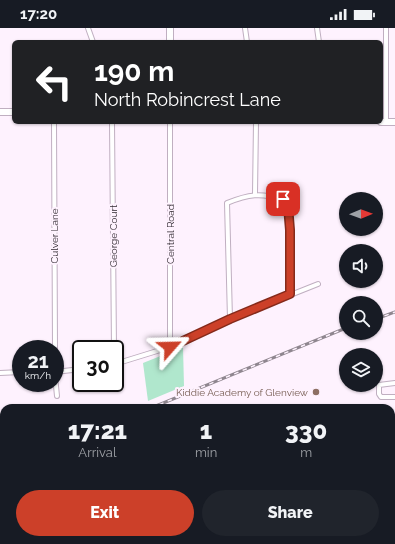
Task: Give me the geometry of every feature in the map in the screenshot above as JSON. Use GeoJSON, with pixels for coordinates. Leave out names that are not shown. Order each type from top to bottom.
{"type":"FeatureCollection","features":[{"type":"Feature","properties":{"kind":"main road"},"geometry":{"type":"LineString","coordinates":[[170,28],[170,40]]}},
{"type":"Feature","properties":{"kind":"main road"},"geometry":{"type":"LineString","coordinates":[[0,112],[12,112]]}},
{"type":"Feature","properties":{"kind":"main road"},"geometry":{"type":"LineString","coordinates":[[384,122],[395,122]]}},
{"type":"Feature","properties":{"kind":"street"},"geometry":{"type":"LineString","coordinates":[[88,28],[92,40]]}},
{"type":"Feature","properties":{"kind":"street"},"geometry":{"type":"LineString","coordinates":[[245,28],[247,40]]}},
{"type":"Feature","properties":{"kind":"street"},"geometry":{"type":"LineString","coordinates":[[317,28],[319,40]]}},
{"type":"Feature","properties":{"kind":"street"},"geometry":{"type":"LineString","coordinates":[[384,122],[386,28]]}},
{"type":"Feature","properties":{"kind":"street","name":"Culver Lane"},"geometry":{"type":"LineString","coordinates":[[54,124],[55,340]]}},
{"type":"Feature","properties":{"kind":"street","name":"George Court"},"geometry":{"type":"LineString","coordinates":[[112,124],[114,340]]}},
{"type":"Feature","properties":{"kind":"street","name":"Central Road"},"geometry":{"type":"LineString","coordinates":[[170,124],[170,347]]}},
{"type":"Feature","properties":{"kind":"street"},"geometry":{"type":"LineString","coordinates":[[255,194],[256,124]]}},
{"type":"Feature","properties":{"kind":"street"},"geometry":{"type":"LineString","coordinates":[[230,319],[227,203],[255,194],[283,199],[288,206],[290,294]]}},
{"type":"Feature","properties":{"kind":"street"},"geometry":{"type":"LineString","coordinates":[[124,361],[170,347],[230,319],[318,284]]}},
{"type":"Feature","properties":{"kind":"street"},"geometry":{"type":"LineString","coordinates":[[0,372],[12,372]]}},
{"type":"Feature","properties":{"kind":"street"},"geometry":{"type":"LineString","coordinates":[[395,383],[379,385],[381,397],[395,397]]}},
{"type":"Feature","properties":{"kind":"street"},"geometry":{"type":"LineString","coordinates":[[57,392],[57,396]]}},
{"type":"Feature","properties":{"kind":"green space"},"geometry":{"type":"Polygon","coordinates":[[[183,347],[184,386],[148,401],[143,363],[183,347]]]}},
{"type":"Feature","properties":{"kind":"railway"},"geometry":{"type":"LineString","coordinates":[[383,316],[395,312]]}},
{"type":"Feature","properties":{"kind":"railway"},"geometry":{"type":"LineString","coordinates":[[161,404],[339,331]]}},
{"type":"Feature","properties":{"kind":"place","name":"Kiddie Academy of Glenview"},"geometry":{"type":"Point","coordinates":[316,392]}},
{"type":"Feature","properties":{"kind":"route"},"geometry":{"type":"LineString","coordinates":[[170,347],[230,319],[290,294],[290,230],[288,206],[283,199]]}}]}
